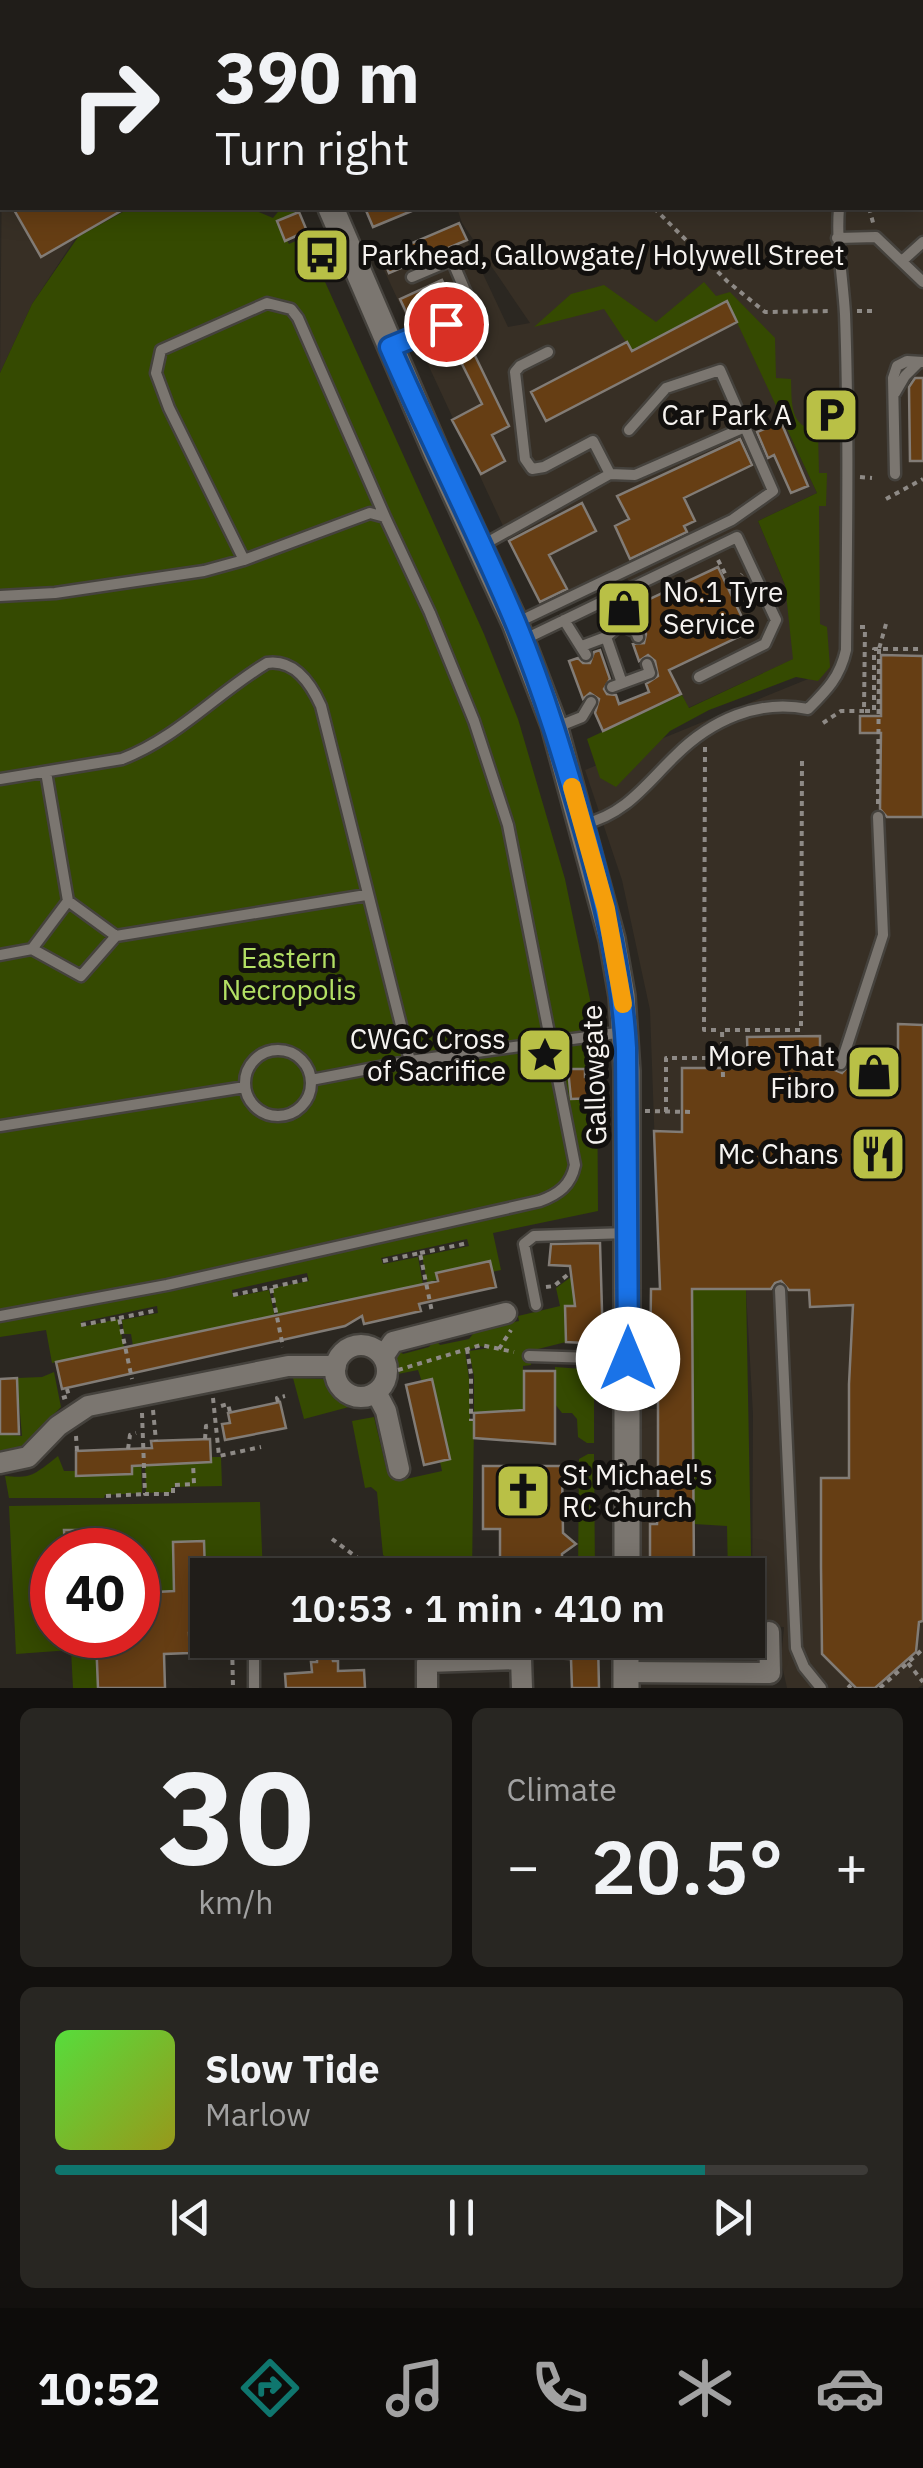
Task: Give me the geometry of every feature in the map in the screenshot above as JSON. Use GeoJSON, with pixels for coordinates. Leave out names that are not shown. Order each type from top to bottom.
{"type":"FeatureCollection","features":[{"type":"Feature","properties":{"kind":"street","name":"Gallowgate"},"geometry":{"type":"LineString","coordinates":[[333,210],[519,632],[554,728],[612,939],[625,1032],[628,1112],[627,1558]]}},
{"type":"Feature","properties":{"kind":"street"},"geometry":{"type":"LineString","coordinates":[[388,1364],[369,1346],[354,1346],[344,1351],[336,1366],[339,1383],[351,1395],[368,1396],[376,1392],[387,1376],[393,1342],[506,1314]]}},
{"type":"Feature","properties":{"kind":"street"},"geometry":{"type":"LineString","coordinates":[[0,1463],[28,1456],[58,1426],[90,1406],[288,1366],[336,1366]]}},
{"type":"Feature","properties":{"kind":"street"},"geometry":{"type":"LineString","coordinates":[[376,1392],[386,1411],[399,1469]]}},
{"type":"Feature","properties":{"kind":"street"},"geometry":{"type":"LineString","coordinates":[[626,1680],[770,1674],[770,1632]]}},
{"type":"Feature","properties":{"kind":"street"},"geometry":{"type":"LineString","coordinates":[[427,1688],[426,1662],[458,1658]]}},
{"type":"Feature","properties":{"kind":"street"},"geometry":{"type":"LineString","coordinates":[[522,1658],[522,1688]]}},
{"type":"Feature","properties":{"kind":"lane"},"geometry":{"type":"LineString","coordinates":[[582,824],[600,820],[628,804],[679,752],[705,732],[739,713],[762,706],[808,708],[832,686],[841,670],[846,627],[844,311],[837,238],[839,210]]}},
{"type":"Feature","properties":{"kind":"lane"},"geometry":{"type":"LineString","coordinates":[[837,238],[876,237],[923,282]]}},
{"type":"Feature","properties":{"kind":"lane"},"geometry":{"type":"LineString","coordinates":[[902,261],[923,242]]}},
{"type":"Feature","properties":{"kind":"lane"},"geometry":{"type":"LineString","coordinates":[[390,347],[474,312],[452,260],[412,277]]}},
{"type":"Feature","properties":{"kind":"lane"},"geometry":{"type":"LineString","coordinates":[[0,1316],[167,1285],[553,1196],[570,1181],[575,1165],[508,825],[474,721],[298,318],[291,309],[267,304],[160,350],[156,361],[156,374],[168,408],[244,560]]}},
{"type":"Feature","properties":{"kind":"lane"},"geometry":{"type":"LineString","coordinates":[[548,352],[515,372],[525,458],[532,469],[544,467],[594,441],[610,474]]}},
{"type":"Feature","properties":{"kind":"lane"},"geometry":{"type":"LineString","coordinates":[[895,474],[892,399],[898,366],[907,361],[921,362]]}},
{"type":"Feature","properties":{"kind":"lane"},"geometry":{"type":"LineString","coordinates":[[519,632],[732,520],[772,491],[720,370],[666,388],[628,430]]}},
{"type":"Feature","properties":{"kind":"lane"},"geometry":{"type":"LineString","coordinates":[[480,546],[610,474],[635,475],[745,426]]}},
{"type":"Feature","properties":{"kind":"lane"},"geometry":{"type":"LineString","coordinates":[[0,596],[74,590],[204,571],[370,514],[384,517]]}},
{"type":"Feature","properties":{"kind":"lane"},"geometry":{"type":"LineString","coordinates":[[519,632],[564,620],[736,537],[776,620],[765,644],[699,677]]}},
{"type":"Feature","properties":{"kind":"lane"},"geometry":{"type":"LineString","coordinates":[[564,620],[584,651],[620,625],[638,636]]}},
{"type":"Feature","properties":{"kind":"lane"},"geometry":{"type":"LineString","coordinates":[[606,637],[617,685],[650,673],[647,664]]}},
{"type":"Feature","properties":{"kind":"lane"},"geometry":{"type":"LineString","coordinates":[[0,778],[106,762],[140,752],[267,662],[287,665],[308,682],[321,706],[410,1061]]}},
{"type":"Feature","properties":{"kind":"lane"},"geometry":{"type":"LineString","coordinates":[[554,728],[582,718],[591,702]]}},
{"type":"Feature","properties":{"kind":"lane"},"geometry":{"type":"LineString","coordinates":[[46,772],[68,901],[116,936]]}},
{"type":"Feature","properties":{"kind":"lane"},"geometry":{"type":"LineString","coordinates":[[841,1064],[883,936],[878,817]]}},
{"type":"Feature","properties":{"kind":"lane"},"geometry":{"type":"LineString","coordinates":[[0,955],[32,949],[81,976],[116,936],[366,894]]}},
{"type":"Feature","properties":{"kind":"lane"},"geometry":{"type":"LineString","coordinates":[[32,949],[68,901]]}},
{"type":"Feature","properties":{"kind":"lane"},"geometry":{"type":"LineString","coordinates":[[311,1080],[410,1061],[625,1032]]}},
{"type":"Feature","properties":{"kind":"lane"},"geometry":{"type":"LineString","coordinates":[[274,1050],[294,1054],[311,1080],[305,1101],[287,1114],[265,1113],[248,1098],[245,1087],[249,1067],[264,1053],[274,1050]]}},
{"type":"Feature","properties":{"kind":"lane"},"geometry":{"type":"LineString","coordinates":[[0,1126],[245,1087]]}},
{"type":"Feature","properties":{"kind":"lane"},"geometry":{"type":"LineString","coordinates":[[536,1305],[524,1244],[534,1236],[628,1233]]}},
{"type":"Feature","properties":{"kind":"lane"},"geometry":{"type":"LineString","coordinates":[[780,1290],[796,1648],[820,1688]]}},
{"type":"Feature","properties":{"kind":"lane"},"geometry":{"type":"LineString","coordinates":[[529,1356],[628,1359]]}},
{"type":"Feature","properties":{"kind":"lane"},"geometry":{"type":"LineString","coordinates":[[254,1658],[254,1688]]}},
{"type":"Feature","properties":{"kind":"path"},"geometry":{"type":"LineString","coordinates":[[656,210],[727,281],[765,312],[872,311]]}},
{"type":"Feature","properties":{"kind":"path"},"geometry":{"type":"LineString","coordinates":[[886,499],[923,479]]}},
{"type":"Feature","properties":{"kind":"path"},"geometry":{"type":"LineString","coordinates":[[878,817],[879,649],[886,624]]}},
{"type":"Feature","properties":{"kind":"path"},"geometry":{"type":"LineString","coordinates":[[846,627],[865,627],[864,711]]}},
{"type":"Feature","properties":{"kind":"path"},"geometry":{"type":"LineString","coordinates":[[823,723],[841,711],[874,711],[874,649],[923,650]]}},
{"type":"Feature","properties":{"kind":"path"},"geometry":{"type":"LineString","coordinates":[[705,732],[704,1030],[801,1030],[802,760]]}},
{"type":"Feature","properties":{"kind":"path"},"geometry":{"type":"LineString","coordinates":[[722,1030],[723,1077]]}},
{"type":"Feature","properties":{"kind":"path"},"geometry":{"type":"LineString","coordinates":[[666,1112],[666,1058],[723,1058]]}},
{"type":"Feature","properties":{"kind":"path"},"geometry":{"type":"LineString","coordinates":[[628,1112],[691,1112]]}},
{"type":"Feature","properties":{"kind":"path"},"geometry":{"type":"LineString","coordinates":[[383,1261],[468,1243]]}},
{"type":"Feature","properties":{"kind":"path"},"geometry":{"type":"LineString","coordinates":[[420,1253],[436,1331]]}},
{"type":"Feature","properties":{"kind":"path"},"geometry":{"type":"LineString","coordinates":[[533,1290],[554,1286],[571,1272]]}},
{"type":"Feature","properties":{"kind":"path"},"geometry":{"type":"LineString","coordinates":[[233,1294],[308,1279]]}},
{"type":"Feature","properties":{"kind":"path"},"geometry":{"type":"LineString","coordinates":[[271,1287],[285,1358]]}},
{"type":"Feature","properties":{"kind":"path"},"geometry":{"type":"LineString","coordinates":[[82,1326],[156,1311]]}},
{"type":"Feature","properties":{"kind":"path"},"geometry":{"type":"LineString","coordinates":[[119,1318],[134,1388]]}},
{"type":"Feature","properties":{"kind":"path"},"geometry":{"type":"LineString","coordinates":[[388,1364],[480,1346],[529,1356]]}},
{"type":"Feature","properties":{"kind":"path"},"geometry":{"type":"LineString","coordinates":[[467,1350],[471,1421]]}},
{"type":"Feature","properties":{"kind":"path"},"geometry":{"type":"LineString","coordinates":[[62,1398],[69,1396],[67,1388]]}},
{"type":"Feature","properties":{"kind":"path"},"geometry":{"type":"LineString","coordinates":[[212,1394],[219,1456],[260,1447]]}},
{"type":"Feature","properties":{"kind":"path"},"geometry":{"type":"LineString","coordinates":[[278,1402],[277,1398],[285,1396]]}},
{"type":"Feature","properties":{"kind":"path"},"geometry":{"type":"LineString","coordinates":[[221,1406],[228,1404],[230,1412]]}},
{"type":"Feature","properties":{"kind":"path"},"geometry":{"type":"LineString","coordinates":[[153,1406],[156,1441]]}},
{"type":"Feature","properties":{"kind":"path"},"geometry":{"type":"LineString","coordinates":[[142,1408],[144,1494]]}},
{"type":"Feature","properties":{"kind":"path"},"geometry":{"type":"LineString","coordinates":[[205,1439],[206,1426],[212,1425]]}},
{"type":"Feature","properties":{"kind":"path"},"geometry":{"type":"LineString","coordinates":[[71,1435],[76,1434],[77,1451]]}},
{"type":"Feature","properties":{"kind":"path"},"geometry":{"type":"LineString","coordinates":[[128,1449],[130,1435],[136,1434]]}},
{"type":"Feature","properties":{"kind":"path"},"geometry":{"type":"LineString","coordinates":[[106,1496],[173,1494],[173,1485],[194,1484],[193,1463]]}},
{"type":"Feature","properties":{"kind":"path"},"geometry":{"type":"LineString","coordinates":[[332,1539],[358,1558]]}},
{"type":"Feature","properties":{"kind":"path"},"geometry":{"type":"LineString","coordinates":[[880,1688],[923,1649]]}},
{"type":"Feature","properties":{"kind":"path"},"geometry":{"type":"LineString","coordinates":[[232,1658],[233,1688]]}},
{"type":"Feature","properties":{"kind":"path"},"geometry":{"type":"LineString","coordinates":[[908,1663],[923,1682]]}},
{"type":"Feature","properties":{"kind":"shaded area"},"geometry":{"type":"Polygon","coordinates":[[[2,210],[122,210],[77,236],[32,304],[0,373],[2,210]]]}},
{"type":"Feature","properties":{"kind":"shaded area"},"geometry":{"type":"Polygon","coordinates":[[[458,210],[923,210],[923,1685],[918,1688],[787,1688],[781,1661],[784,1627],[765,1626],[765,1558],[752,1558],[753,1414],[746,1290],[660,1289],[650,1010],[622,880],[585,770],[813,677],[793,510],[821,497],[784,422],[817,493],[758,521],[785,585],[794,659],[688,708],[627,578],[545,616],[378,257],[459,223],[508,327],[530,323],[462,223],[458,210]]]}},
{"type":"Feature","properties":{"kind":"shaded area"},"geometry":{"type":"Polygon","coordinates":[[[623,1409],[667,1409],[669,1558],[622,1558],[623,1409]]]}},
{"type":"Feature","properties":{"kind":"green space","name":"Eastern Necropolis"},"geometry":{"type":"Polygon","coordinates":[[[126,210],[254,210],[273,218],[279,210],[298,212],[277,222],[289,244],[309,235],[312,253],[484,634],[518,719],[565,879],[592,1009],[584,1017],[582,1028],[585,1052],[597,1061],[598,1211],[493,1233],[501,1270],[492,1272],[489,1261],[437,1272],[437,1280],[427,1282],[422,1256],[469,1246],[467,1239],[381,1258],[383,1264],[418,1257],[423,1284],[341,1311],[338,1300],[284,1313],[285,1320],[279,1321],[272,1288],[309,1281],[307,1273],[232,1290],[233,1297],[269,1290],[276,1322],[266,1324],[264,1317],[199,1331],[202,1347],[133,1346],[131,1334],[124,1334],[122,1320],[158,1313],[157,1306],[81,1322],[82,1327],[118,1319],[125,1351],[112,1350],[52,1363],[46,1330],[0,1337],[0,373],[32,304],[78,237],[126,210]]]}},
{"type":"Feature","properties":{"kind":"green space"},"geometry":{"type":"Polygon","coordinates":[[[704,282],[716,296],[730,292],[775,338],[776,378],[791,379],[797,419],[818,431],[819,473],[827,473],[826,506],[819,506],[820,624],[827,627],[830,667],[818,681],[796,677],[709,710],[670,731],[616,787],[600,778],[587,739],[682,695],[689,708],[793,659],[785,585],[758,521],[817,493],[727,301],[632,351],[604,309],[534,327],[571,294],[604,285],[656,322],[704,282]]]}},
{"type":"Feature","properties":{"kind":"green space"},"geometry":{"type":"Polygon","coordinates":[[[571,1277],[575,1306],[565,1307],[566,1342],[530,1351],[531,1365],[523,1366],[524,1410],[474,1413],[469,1351],[490,1348],[480,1346],[465,1351],[470,1421],[474,1421],[472,1558],[387,1558],[383,1555],[377,1492],[365,1488],[352,1421],[374,1417],[387,1471],[396,1475],[397,1481],[442,1471],[440,1462],[450,1458],[432,1380],[422,1382],[418,1370],[398,1374],[389,1349],[403,1354],[429,1347],[435,1339],[440,1345],[469,1339],[476,1330],[519,1321],[518,1316],[560,1306],[556,1288],[571,1277]]]}},
{"type":"Feature","properties":{"kind":"green space"},"geometry":{"type":"Polygon","coordinates":[[[692,1289],[746,1289],[751,1558],[728,1558],[727,1526],[694,1524],[692,1289]]]}},
{"type":"Feature","properties":{"kind":"green space"},"geometry":{"type":"Polygon","coordinates":[[[555,1367],[583,1369],[594,1376],[594,1443],[578,1437],[577,1419],[572,1413],[562,1413],[555,1404],[555,1367]]]}},
{"type":"Feature","properties":{"kind":"green space"},"geometry":{"type":"Polygon","coordinates":[[[54,1372],[61,1407],[24,1445],[0,1452],[0,1434],[22,1436],[17,1378],[42,1377],[54,1372]]]}},
{"type":"Feature","properties":{"kind":"green space"},"geometry":{"type":"Polygon","coordinates":[[[293,1378],[325,1379],[349,1407],[304,1419],[293,1378]]]}},
{"type":"Feature","properties":{"kind":"green space"},"geometry":{"type":"Polygon","coordinates":[[[132,1454],[141,1454],[142,1493],[104,1498],[9,1498],[5,1476],[33,1474],[58,1456],[64,1471],[76,1471],[77,1476],[132,1474],[132,1454]]]}},
{"type":"Feature","properties":{"kind":"green space"},"geometry":{"type":"Polygon","coordinates":[[[594,1454],[595,1558],[578,1558],[579,1459],[594,1454]]]}},
{"type":"Feature","properties":{"kind":"green space"},"geometry":{"type":"Polygon","coordinates":[[[210,1457],[221,1457],[222,1486],[172,1487],[172,1492],[146,1493],[145,1465],[210,1462],[210,1457]]]}},
{"type":"Feature","properties":{"kind":"green space"},"geometry":{"type":"Polygon","coordinates":[[[260,1502],[262,1558],[204,1558],[203,1541],[173,1542],[174,1591],[160,1592],[160,1528],[30,1528],[30,1653],[16,1654],[9,1506],[260,1502]]]}},
{"type":"Feature","properties":{"kind":"green space"},"geometry":{"type":"Polygon","coordinates":[[[71,1658],[97,1658],[98,1688],[73,1688],[71,1658]]]}},
{"type":"Feature","properties":{"kind":"building"},"geometry":{"type":"Polygon","coordinates":[[[14,210],[123,210],[41,257],[14,210]]]}},
{"type":"Feature","properties":{"kind":"building"},"geometry":{"type":"Polygon","coordinates":[[[366,210],[414,210],[373,227],[366,210]]]}},
{"type":"Feature","properties":{"kind":"building"},"geometry":{"type":"Polygon","coordinates":[[[299,212],[307,231],[285,241],[277,221],[299,212]]]}},
{"type":"Feature","properties":{"kind":"building"},"geometry":{"type":"Polygon","coordinates":[[[459,223],[467,240],[389,273],[382,256],[459,223]]]}},
{"type":"Feature","properties":{"kind":"building"},"geometry":{"type":"Polygon","coordinates":[[[442,280],[449,294],[407,314],[400,299],[442,280]]]}},
{"type":"Feature","properties":{"kind":"building"},"geometry":{"type":"Polygon","coordinates":[[[727,301],[737,322],[546,421],[531,392],[627,342],[632,351],[727,301]]]}},
{"type":"Feature","properties":{"kind":"building"},"geometry":{"type":"Polygon","coordinates":[[[465,335],[509,426],[492,435],[505,461],[481,474],[452,420],[482,404],[451,342],[465,335]]]}},
{"type":"Feature","properties":{"kind":"building"},"geometry":{"type":"Polygon","coordinates":[[[915,378],[923,378],[923,461],[910,461],[909,387],[915,378]]]}},
{"type":"Feature","properties":{"kind":"building"},"geometry":{"type":"Polygon","coordinates":[[[781,422],[808,486],[791,493],[774,455],[768,458],[757,432],[781,422]]]}},
{"type":"Feature","properties":{"kind":"building"},"geometry":{"type":"Polygon","coordinates":[[[740,439],[752,465],[684,498],[695,521],[684,526],[687,532],[630,559],[615,526],[629,519],[617,496],[740,439]]]}},
{"type":"Feature","properties":{"kind":"building"},"geometry":{"type":"Polygon","coordinates":[[[582,503],[596,531],[549,555],[567,589],[540,602],[509,541],[582,503]]]}},
{"type":"Feature","properties":{"kind":"building"},"geometry":{"type":"Polygon","coordinates":[[[718,567],[749,632],[669,670],[681,694],[603,731],[595,713],[599,699],[590,693],[583,699],[569,661],[578,658],[590,663],[594,652],[600,650],[610,679],[604,689],[607,694],[616,695],[619,704],[649,692],[646,684],[658,676],[655,661],[648,655],[639,661],[633,644],[644,643],[646,634],[641,625],[624,617],[620,605],[631,599],[635,606],[718,567]]]}},
{"type":"Feature","properties":{"kind":"building"},"geometry":{"type":"Polygon","coordinates":[[[881,655],[923,656],[923,817],[887,817],[880,809],[881,733],[860,733],[860,716],[881,716],[881,655]]]}},
{"type":"Feature","properties":{"kind":"building"},"geometry":{"type":"Polygon","coordinates":[[[898,1024],[923,1025],[923,1621],[919,1622],[916,1652],[875,1688],[856,1688],[822,1654],[821,1567],[821,1478],[849,1478],[853,1305],[810,1307],[809,1290],[789,1290],[781,1281],[771,1289],[692,1289],[694,1558],[650,1558],[650,1524],[657,1524],[658,1508],[658,1384],[651,1384],[650,1366],[651,1289],[660,1289],[654,1131],[682,1132],[682,1068],[748,1068],[747,1037],[820,1036],[820,1064],[832,1064],[842,1073],[850,1064],[898,1064],[898,1024]]]}},
{"type":"Feature","properties":{"kind":"building"},"geometry":{"type":"Polygon","coordinates":[[[568,1069],[585,1069],[585,1077],[596,1076],[597,1098],[571,1099],[568,1069]]]}},
{"type":"Feature","properties":{"kind":"building"},"geometry":{"type":"Polygon","coordinates":[[[600,1243],[603,1344],[566,1342],[565,1306],[575,1306],[570,1266],[549,1265],[551,1244],[600,1243]]]}},
{"type":"Feature","properties":{"kind":"building"},"geometry":{"type":"Polygon","coordinates":[[[490,1261],[496,1287],[419,1304],[421,1311],[364,1324],[362,1316],[345,1326],[62,1389],[56,1362],[438,1281],[436,1273],[490,1261]]]}},
{"type":"Feature","properties":{"kind":"building"},"geometry":{"type":"Polygon","coordinates":[[[524,1371],[555,1371],[555,1444],[474,1438],[474,1413],[524,1410],[524,1371]]]}},
{"type":"Feature","properties":{"kind":"building"},"geometry":{"type":"Polygon","coordinates":[[[17,1378],[19,1434],[0,1434],[0,1379],[17,1378]]]}},
{"type":"Feature","properties":{"kind":"building"},"geometry":{"type":"Polygon","coordinates":[[[432,1379],[450,1459],[424,1465],[406,1385],[432,1379]]]}},
{"type":"Feature","properties":{"kind":"building"},"geometry":{"type":"Polygon","coordinates":[[[280,1402],[286,1428],[225,1440],[222,1424],[230,1423],[228,1413],[280,1402]]]}},
{"type":"Feature","properties":{"kind":"building"},"geometry":{"type":"Polygon","coordinates":[[[210,1439],[211,1462],[132,1466],[132,1474],[76,1476],[76,1451],[152,1448],[151,1441],[210,1439]]]}},
{"type":"Feature","properties":{"kind":"building"},"geometry":{"type":"Polygon","coordinates":[[[483,1466],[562,1466],[563,1533],[576,1544],[562,1558],[500,1558],[500,1529],[483,1529],[483,1466]]]}},
{"type":"Feature","properties":{"kind":"building"},"geometry":{"type":"Polygon","coordinates":[[[204,1541],[205,1558],[190,1558],[190,1653],[164,1654],[165,1688],[98,1688],[97,1658],[160,1658],[160,1592],[174,1591],[173,1542],[204,1541]]]}},
{"type":"Feature","properties":{"kind":"building"},"geometry":{"type":"Polygon","coordinates":[[[317,1658],[332,1658],[338,1661],[338,1671],[364,1670],[365,1688],[286,1688],[285,1674],[312,1672],[311,1662],[317,1662],[317,1658]]]}},
{"type":"Feature","properties":{"kind":"building"},"geometry":{"type":"Polygon","coordinates":[[[543,1658],[598,1658],[599,1688],[572,1688],[571,1659],[543,1658]]]}},
{"type":"Feature","properties":{"kind":"slow traffic"},"geometry":{"type":"LineString","coordinates":[[572,787],[606,909],[623,1004]]}},
{"type":"Feature","properties":{"kind":"place","name":"Parkhead, Gallowgate/ Holywell Street"},"geometry":{"type":"Point","coordinates":[322,255]}},
{"type":"Feature","properties":{"kind":"place","name":"Car Park A"},"geometry":{"type":"Point","coordinates":[831,415]}},
{"type":"Feature","properties":{"kind":"place","name":"No.1 Tyre Service"},"geometry":{"type":"Point","coordinates":[624,608]}},
{"type":"Feature","properties":{"kind":"place","name":"CWGC Cross of Sacrifice"},"geometry":{"type":"Point","coordinates":[545,1055]}},
{"type":"Feature","properties":{"kind":"place","name":"More That Fibro"},"geometry":{"type":"Point","coordinates":[874,1072]}},
{"type":"Feature","properties":{"kind":"place","name":"Mc Chans"},"geometry":{"type":"Point","coordinates":[878,1154]}},
{"type":"Feature","properties":{"kind":"place","name":"St Michael's RC Church"},"geometry":{"type":"Point","coordinates":[523,1491]}},
{"type":"Feature","properties":{"kind":"route"},"geometry":{"type":"LineString","coordinates":[[446,324],[390,347],[516,623],[554,725],[606,909],[618,968],[626,1048],[628,1359]]}}]}
